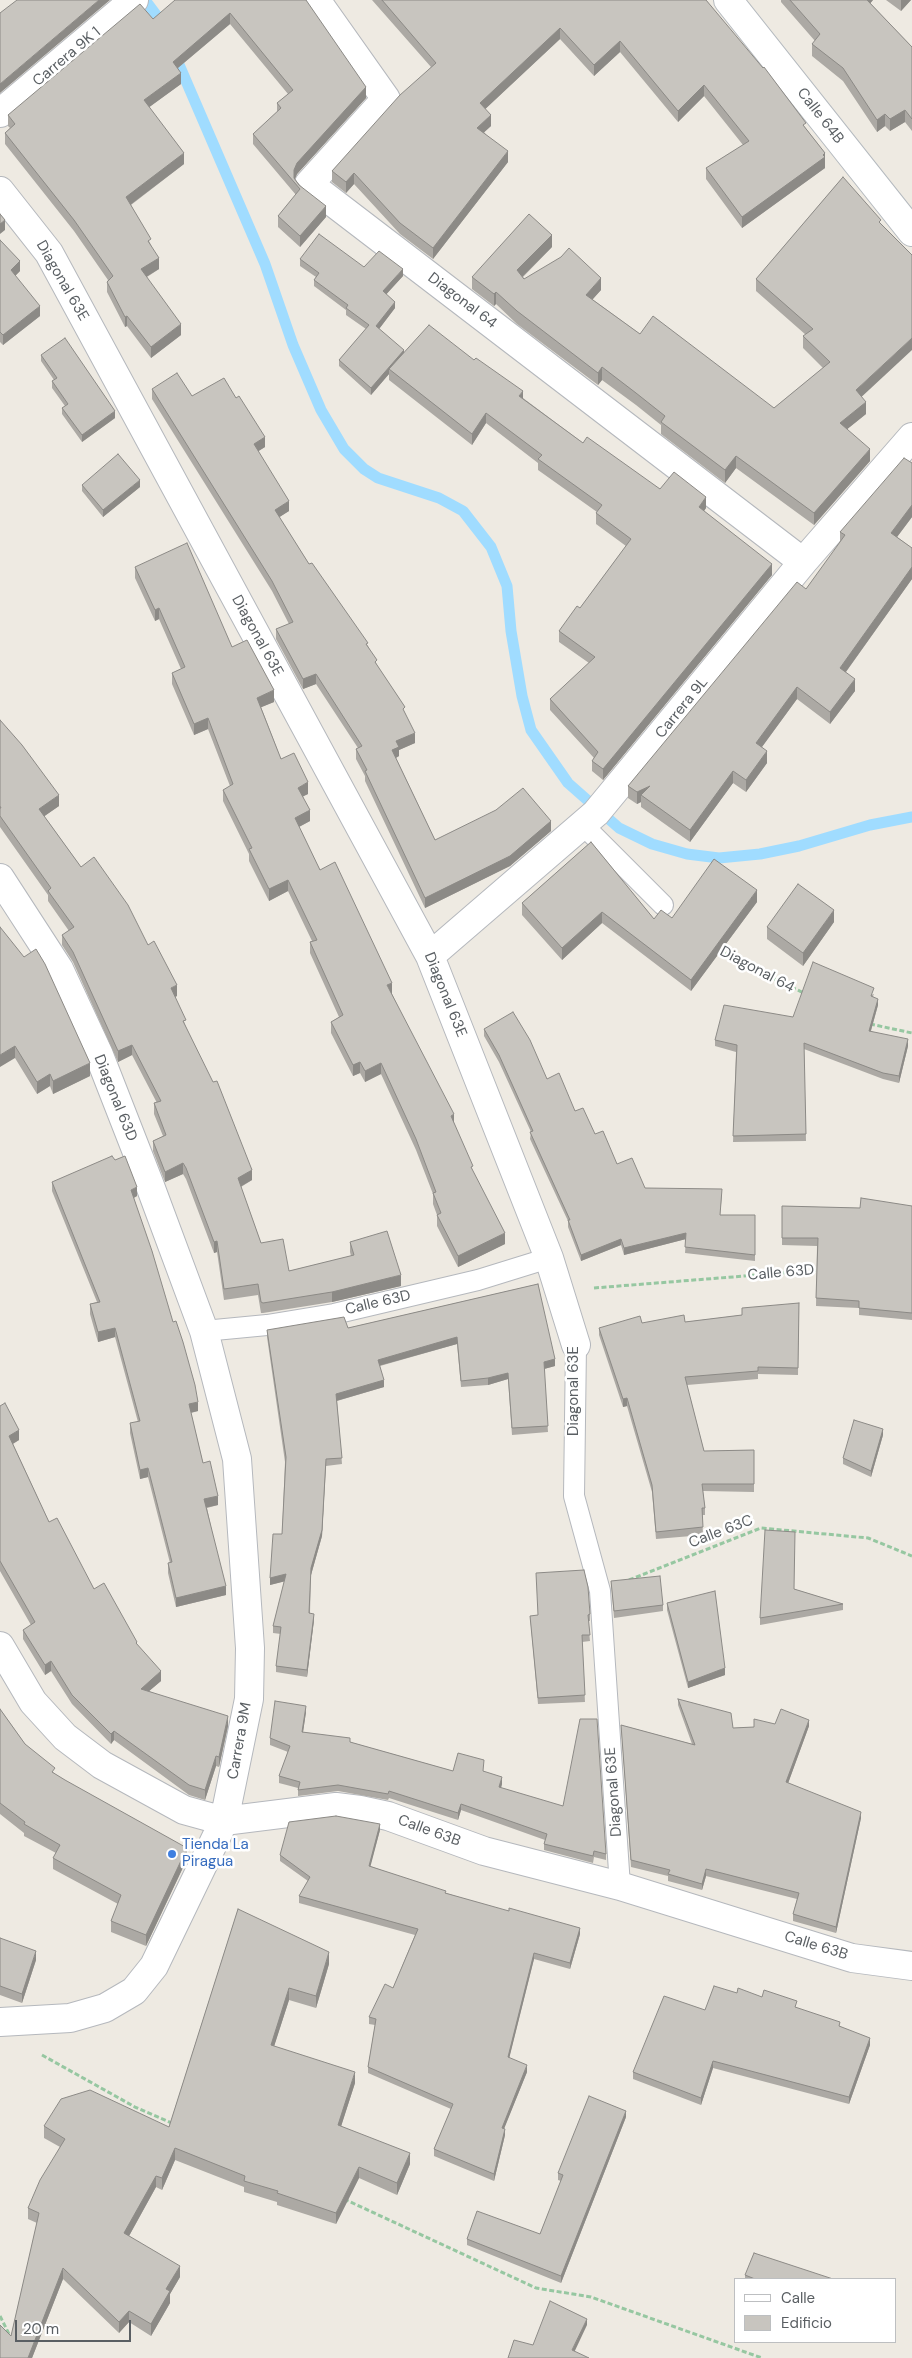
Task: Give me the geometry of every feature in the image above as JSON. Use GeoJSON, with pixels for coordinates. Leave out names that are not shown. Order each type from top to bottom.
{"type":"FeatureCollection","features":[{"type":"Feature","properties":{"kind":"street","name":"Carrera 9K 1"},"geometry":{"type":"LineString","coordinates":[[0,113],[134,0]]}},
{"type":"Feature","properties":{"kind":"street","name":"Diagonal 64"},"geometry":{"type":"LineString","coordinates":[[316,0],[386,99],[309,184],[802,562]]}},
{"type":"Feature","properties":{"kind":"street","name":"Calle 64B"},"geometry":{"type":"LineString","coordinates":[[728,0],[912,232]]}},
{"type":"Feature","properties":{"kind":"street","name":"Diagonal 63E"},"geometry":{"type":"LineString","coordinates":[[0,191],[49,253],[430,956],[549,1258],[576,1345]]}},
{"type":"Feature","properties":{"kind":"street","name":"Carrera 9L"},"geometry":{"type":"LineString","coordinates":[[430,956],[593,815],[802,562],[912,437]]}},
{"type":"Feature","properties":{"kind":"street","name":"Diagonal 63D"},"geometry":{"type":"LineString","coordinates":[[0,878],[59,968],[99,1055],[204,1331]]}},
{"type":"Feature","properties":{"kind":"street","name":"Carrera 9M"},"geometry":{"type":"LineString","coordinates":[[0,2022],[70,2018],[105,2008],[134,1991],[154,1966],[224,1821],[249,1699],[250,1648],[236,1459],[204,1331]]}},
{"type":"Feature","properties":{"kind":"street","name":"Calle 63B"},"geometry":{"type":"LineString","coordinates":[[0,1646],[33,1702],[65,1737],[102,1764],[184,1810],[224,1821],[336,1807],[360,1810],[388,1816],[484,1851],[620,1886],[852,1958],[912,1966]]}},
{"type":"Feature","properties":{"kind":"lane"},"geometry":{"type":"LineString","coordinates":[[593,815],[663,905]]}},
{"type":"Feature","properties":{"kind":"lane","name":"Calle 63D"},"geometry":{"type":"LineString","coordinates":[[204,1331],[267,1325],[334,1314],[478,1280],[549,1258]]}},
{"type":"Feature","properties":{"kind":"lane","name":"Diagonal 63E"},"geometry":{"type":"LineString","coordinates":[[576,1345],[574,1496],[600,1591],[620,1886]]}},
{"type":"Feature","properties":{"kind":"path","name":"Diagonal 64"},"geometry":{"type":"LineString","coordinates":[[717,948],[733,959],[810,996]]}},
{"type":"Feature","properties":{"kind":"path"},"geometry":{"type":"LineString","coordinates":[[861,1021],[912,1033]]}},
{"type":"Feature","properties":{"kind":"path","name":"Calle 63D"},"geometry":{"type":"LineString","coordinates":[[560,1291],[826,1269]]}},
{"type":"Feature","properties":{"kind":"path","name":"Calle 63C"},"geometry":{"type":"LineString","coordinates":[[600,1591],[761,1528],[868,1538],[912,1556]]}},
{"type":"Feature","properties":{"kind":"path"},"geometry":{"type":"LineString","coordinates":[[34,2051],[135,2107],[180,2127]]}},
{"type":"Feature","properties":{"kind":"path"},"geometry":{"type":"LineString","coordinates":[[341,2198],[536,2288],[591,2297],[762,2358]]}},
{"type":"Feature","properties":{"kind":"path"},"geometry":{"type":"LineString","coordinates":[[0,2316],[12,2341]]}},
{"type":"Feature","properties":{"kind":"building"},"geometry":{"type":"Polygon","coordinates":[[[17,0],[99,0],[0,84],[0,13],[17,0]]]}},
{"type":"Feature","properties":{"kind":"building"},"geometry":{"type":"Polygon","coordinates":[[[175,0],[306,0],[366,87],[297,163],[294,170],[294,178],[299,185],[326,206],[300,236],[278,216],[300,189],[253,134],[281,108],[277,103],[293,90],[230,13],[173,62],[181,73],[144,100],[184,153],[126,197],[151,239],[148,241],[159,258],[141,269],[181,324],[151,347],[127,316],[125,317],[107,282],[113,276],[74,220],[5,133],[15,124],[8,115],[140,4],[153,19],[175,0]]]}},
{"type":"Feature","properties":{"kind":"building"},"geometry":{"type":"Polygon","coordinates":[[[382,0],[706,0],[764,67],[806,123],[803,125],[825,153],[823,155],[825,157],[742,217],[706,168],[749,141],[704,85],[678,111],[620,41],[594,65],[560,28],[480,103],[491,115],[477,128],[508,151],[433,248],[400,223],[354,173],[346,182],[332,171],[400,95],[436,63],[382,0]]]}},
{"type":"Feature","properties":{"kind":"building"},"geometry":{"type":"Polygon","coordinates":[[[790,0],[867,0],[912,47],[912,119],[905,110],[890,119],[885,114],[877,120],[843,68],[812,44],[820,34],[790,0]]]}},
{"type":"Feature","properties":{"kind":"building"},"geometry":{"type":"Polygon","coordinates":[[[843,177],[881,220],[879,222],[912,255],[912,338],[856,390],[866,402],[840,423],[870,449],[814,513],[736,456],[725,470],[661,422],[665,416],[602,367],[598,373],[517,311],[496,292],[494,294],[472,277],[529,214],[552,235],[517,270],[524,279],[561,257],[569,248],[601,278],[586,295],[640,334],[653,316],[774,408],[830,362],[803,336],[813,329],[756,279],[843,177]]]}},
{"type":"Feature","properties":{"kind":"building"},"geometry":{"type":"Polygon","coordinates":[[[0,214],[5,220],[0,224],[0,214]]]}},
{"type":"Feature","properties":{"kind":"building"},"geometry":{"type":"Polygon","coordinates":[[[319,234],[364,267],[379,251],[403,269],[383,291],[395,302],[376,326],[404,350],[371,388],[339,360],[369,325],[346,308],[348,305],[314,280],[319,273],[300,259],[319,234]]]}},
{"type":"Feature","properties":{"kind":"building"},"geometry":{"type":"Polygon","coordinates":[[[0,240],[20,261],[11,270],[40,306],[3,335],[0,332],[0,240]]]}},
{"type":"Feature","properties":{"kind":"building"},"geometry":{"type":"Polygon","coordinates":[[[429,325],[474,360],[476,358],[523,391],[519,396],[583,443],[587,437],[660,489],[674,472],[706,497],[699,507],[772,564],[603,769],[592,761],[598,752],[550,699],[595,657],[559,631],[577,606],[580,608],[631,539],[596,513],[602,505],[538,459],[542,455],[486,413],[472,434],[389,369],[429,325]]]}},
{"type":"Feature","properties":{"kind":"building"},"geometry":{"type":"Polygon","coordinates":[[[65,338],[115,411],[82,435],[62,408],[68,404],[52,381],[57,378],[41,355],[65,338]]]}},
{"type":"Feature","properties":{"kind":"building"},"geometry":{"type":"Polygon","coordinates":[[[177,373],[192,396],[224,378],[236,398],[239,396],[265,437],[254,444],[289,501],[275,510],[309,564],[312,563],[368,643],[366,644],[377,660],[375,662],[405,707],[403,709],[415,733],[396,741],[399,747],[392,750],[435,840],[496,810],[523,788],[551,821],[510,856],[425,898],[365,771],[367,770],[356,749],[362,746],[316,674],[303,679],[276,629],[293,622],[272,581],[152,389],[177,373]]]}},
{"type":"Feature","properties":{"kind":"building"},"geometry":{"type":"Polygon","coordinates":[[[118,454],[140,480],[103,510],[82,485],[118,454]]]}},
{"type":"Feature","properties":{"kind":"building"},"geometry":{"type":"Polygon","coordinates":[[[904,458],[912,463],[912,505],[891,533],[912,548],[912,567],[840,668],[855,679],[830,712],[797,687],[756,743],[767,751],[746,780],[733,771],[690,830],[641,795],[650,786],[637,792],[628,786],[797,582],[806,589],[845,535],[840,532],[904,458]]]}},
{"type":"Feature","properties":{"kind":"building"},"geometry":{"type":"Polygon","coordinates":[[[187,543],[232,647],[247,640],[274,690],[257,698],[281,759],[294,753],[308,782],[298,788],[310,810],[295,818],[320,870],[335,862],[392,983],[387,985],[454,1114],[451,1116],[473,1166],[471,1167],[505,1233],[458,1256],[437,1215],[441,1213],[433,1193],[436,1192],[416,1139],[381,1063],[365,1071],[360,1062],[353,1065],[331,1022],[343,1015],[310,942],[317,940],[288,880],[269,889],[249,849],[252,848],[223,790],[233,784],[208,718],[194,724],[172,673],[185,667],[159,608],[155,610],[135,567],[187,543]]]}},
{"type":"Feature","properties":{"kind":"building"},"geometry":{"type":"Polygon","coordinates":[[[0,720],[22,745],[59,795],[39,809],[81,867],[94,857],[128,905],[148,945],[154,941],[177,985],[171,988],[186,1020],[183,1021],[213,1082],[217,1081],[252,1170],[238,1178],[261,1243],[283,1239],[289,1271],[354,1255],[350,1242],[387,1231],[401,1275],[332,1292],[263,1303],[261,1302],[258,1284],[224,1289],[217,1241],[214,1242],[186,1168],[183,1163],[165,1172],[153,1141],[166,1135],[154,1103],[161,1101],[132,1045],[118,1051],[73,952],[62,935],[74,927],[48,891],[51,888],[0,816],[0,720]]]}},
{"type":"Feature","properties":{"kind":"building"},"geometry":{"type":"Polygon","coordinates":[[[591,842],[654,919],[661,910],[672,918],[714,859],[757,890],[691,980],[602,912],[562,948],[522,903],[591,842]]]}},
{"type":"Feature","properties":{"kind":"building"},"geometry":{"type":"Polygon","coordinates":[[[798,884],[834,910],[803,953],[767,927],[798,884]]]}},
{"type":"Feature","properties":{"kind":"building"},"geometry":{"type":"Polygon","coordinates":[[[0,927],[24,957],[36,949],[45,964],[90,1063],[53,1081],[50,1074],[37,1082],[15,1046],[0,1055],[0,927]]]}},
{"type":"Feature","properties":{"kind":"building"},"geometry":{"type":"Polygon","coordinates":[[[813,962],[874,988],[871,996],[878,999],[869,1031],[908,1039],[899,1076],[883,1073],[804,1043],[806,1134],[733,1136],[737,1045],[715,1040],[724,1005],[793,1017],[813,962]]]}},
{"type":"Feature","properties":{"kind":"building"},"geometry":{"type":"Polygon","coordinates":[[[513,1012],[530,1040],[547,1079],[559,1073],[575,1111],[583,1108],[595,1134],[603,1131],[617,1164],[632,1158],[645,1188],[722,1189],[720,1215],[755,1215],[755,1255],[685,1247],[686,1233],[624,1248],[621,1239],[581,1255],[568,1220],[570,1220],[530,1132],[533,1131],[499,1055],[484,1029],[513,1012]]]}},
{"type":"Feature","properties":{"kind":"building"},"geometry":{"type":"Polygon","coordinates":[[[112,1156],[115,1160],[125,1156],[137,1187],[131,1190],[152,1251],[173,1322],[176,1321],[183,1342],[198,1402],[189,1404],[203,1463],[210,1461],[218,1496],[204,1499],[226,1586],[176,1598],[168,1563],[172,1562],[148,1468],[140,1470],[130,1423],[140,1421],[115,1328],[98,1332],[90,1304],[100,1302],[52,1182],[112,1156]]]}},
{"type":"Feature","properties":{"kind":"building"},"geometry":{"type":"Polygon","coordinates":[[[861,1198],[912,1206],[912,1313],[859,1308],[859,1301],[816,1298],[818,1238],[782,1238],[782,1206],[860,1208],[861,1198]]]}},
{"type":"Feature","properties":{"kind":"building"},"geometry":{"type":"Polygon","coordinates":[[[538,1284],[555,1359],[544,1362],[548,1426],[512,1428],[508,1373],[488,1378],[461,1381],[457,1337],[378,1360],[384,1380],[336,1394],[342,1458],[326,1459],[322,1530],[311,1568],[309,1613],[314,1614],[307,1670],[276,1666],[281,1627],[273,1626],[286,1574],[270,1578],[273,1534],[282,1534],[286,1457],[267,1330],[344,1317],[348,1328],[538,1284]]]}},
{"type":"Feature","properties":{"kind":"building"},"geometry":{"type":"Polygon","coordinates":[[[799,1303],[798,1368],[758,1367],[758,1371],[685,1377],[704,1451],[754,1450],[754,1484],[702,1484],[705,1508],[702,1508],[703,1527],[656,1532],[652,1485],[627,1398],[623,1399],[599,1328],[640,1316],[642,1323],[684,1315],[685,1322],[742,1315],[742,1308],[799,1303]]]}},
{"type":"Feature","properties":{"kind":"building"},"geometry":{"type":"Polygon","coordinates":[[[5,1403],[19,1430],[9,1436],[49,1522],[57,1518],[94,1589],[104,1583],[136,1643],[161,1671],[141,1689],[228,1716],[219,1757],[216,1756],[205,1790],[189,1785],[114,1731],[111,1734],[72,1695],[51,1661],[45,1665],[23,1630],[35,1622],[0,1561],[0,1406],[5,1403]]]}},
{"type":"Feature","properties":{"kind":"building"},"geometry":{"type":"Polygon","coordinates":[[[854,1420],[883,1429],[871,1471],[843,1458],[854,1420]]]}},
{"type":"Feature","properties":{"kind":"building"},"geometry":{"type":"Polygon","coordinates":[[[765,1530],[795,1532],[794,1589],[843,1604],[760,1618],[765,1530]]]}},
{"type":"Feature","properties":{"kind":"building"},"geometry":{"type":"Polygon","coordinates":[[[584,1570],[588,1587],[590,1614],[588,1615],[590,1635],[582,1635],[585,1695],[538,1698],[530,1616],[538,1615],[536,1573],[584,1570]]]}},
{"type":"Feature","properties":{"kind":"building"},"geometry":{"type":"Polygon","coordinates":[[[660,1576],[663,1605],[614,1611],[611,1581],[660,1576]]]}},
{"type":"Feature","properties":{"kind":"building"},"geometry":{"type":"Polygon","coordinates":[[[715,1591],[725,1668],[688,1682],[667,1603],[715,1591]]]}},
{"type":"Feature","properties":{"kind":"building"},"geometry":{"type":"Polygon","coordinates":[[[678,1699],[731,1713],[733,1728],[754,1727],[754,1719],[775,1724],[781,1709],[809,1720],[786,1782],[861,1812],[836,1927],[793,1914],[799,1893],[706,1869],[702,1884],[668,1874],[670,1870],[631,1860],[621,1725],[695,1745],[678,1699]]]}},
{"type":"Feature","properties":{"kind":"building"},"geometry":{"type":"Polygon","coordinates":[[[275,1701],[306,1706],[302,1732],[350,1738],[350,1742],[453,1771],[458,1753],[484,1760],[483,1771],[502,1777],[499,1787],[563,1806],[580,1719],[597,1719],[606,1854],[594,1851],[593,1856],[544,1844],[547,1834],[461,1804],[458,1813],[389,1791],[388,1794],[338,1785],[298,1790],[300,1782],[279,1776],[290,1746],[270,1738],[275,1701]]]}},
{"type":"Feature","properties":{"kind":"building"},"geometry":{"type":"Polygon","coordinates":[[[0,1709],[25,1744],[55,1768],[52,1772],[187,1848],[146,1935],[111,1921],[121,1895],[53,1858],[60,1845],[24,1824],[25,1822],[0,1803],[0,1709]]]}},
{"type":"Feature","properties":{"kind":"building"},"geometry":{"type":"Polygon","coordinates":[[[336,1816],[380,1824],[369,1866],[446,1891],[445,1893],[509,1911],[509,1908],[580,1928],[570,1963],[534,1953],[508,2057],[527,2065],[502,2128],[505,2129],[494,2174],[434,2149],[453,2104],[368,2067],[376,2019],[369,2017],[385,1984],[393,1988],[418,1929],[299,1896],[310,1877],[280,1855],[289,1822],[336,1816]]]}},
{"type":"Feature","properties":{"kind":"building"},"geometry":{"type":"Polygon","coordinates":[[[238,1909],[329,1952],[316,1996],[289,1988],[271,2045],[355,2072],[338,2125],[410,2153],[397,2183],[359,2167],[336,2213],[277,2193],[278,2191],[244,2181],[245,2176],[175,2148],[162,2178],[156,2176],[124,2233],[180,2266],[166,2289],[170,2291],[151,2324],[129,2311],[119,2322],[63,2268],[28,2358],[0,2358],[0,2325],[11,2336],[39,2213],[28,2208],[40,2180],[65,2139],[44,2126],[61,2099],[90,2090],[169,2127],[238,1909]]]}},
{"type":"Feature","properties":{"kind":"building"},"geometry":{"type":"Polygon","coordinates":[[[0,1938],[36,1951],[22,1994],[0,1986],[0,1938]]]}},
{"type":"Feature","properties":{"kind":"building"},"geometry":{"type":"Polygon","coordinates":[[[714,1986],[737,1993],[738,1988],[762,1997],[764,1990],[797,2001],[795,2007],[840,2022],[839,2026],[870,2038],[849,2097],[713,2061],[701,2098],[633,2072],[664,1996],[705,2010],[714,1986]]]}},
{"type":"Feature","properties":{"kind":"building"},"geometry":{"type":"Polygon","coordinates":[[[589,2096],[626,2111],[561,2276],[467,2239],[477,2211],[540,2234],[563,2175],[558,2173],[589,2096]]]}},
{"type":"Feature","properties":{"kind":"building"},"geometry":{"type":"Polygon","coordinates":[[[754,2253],[830,2278],[752,2278],[745,2275],[754,2253]]]}},
{"type":"Feature","properties":{"kind":"building"},"geometry":{"type":"Polygon","coordinates":[[[550,2301],[587,2319],[572,2350],[589,2358],[508,2358],[514,2340],[533,2345],[550,2301]]]}},
{"type":"Feature","properties":{"kind":"waterway"},"geometry":{"type":"LineString","coordinates":[[145,0],[160,20],[164,29]]}},
{"type":"Feature","properties":{"kind":"waterway"},"geometry":{"type":"LineString","coordinates":[[174,53],[265,264],[293,345],[321,410],[344,449],[364,469],[378,478],[439,498],[463,511],[491,547],[507,586],[511,631],[522,696],[531,730],[568,783],[619,828],[652,844],[687,854],[719,858],[760,854],[799,846],[870,825],[912,817]]}},
{"type":"Feature","properties":{"kind":"place","name":"Tienda La Piragua"},"geometry":{"type":"Point","coordinates":[172,1854]}}]}
